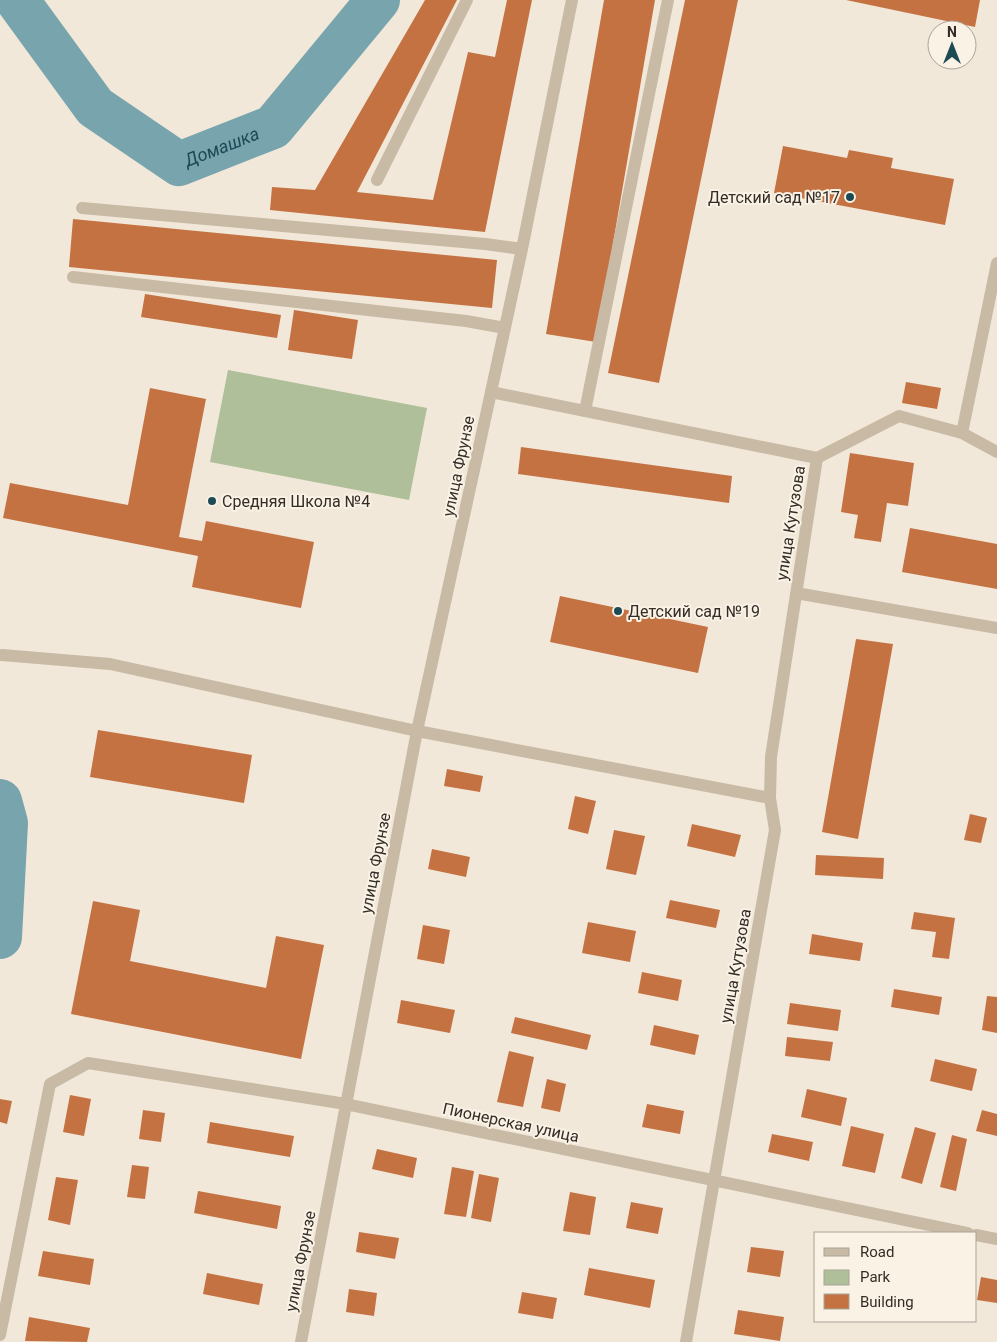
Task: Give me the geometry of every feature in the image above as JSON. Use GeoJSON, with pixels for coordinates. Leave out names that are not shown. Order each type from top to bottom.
{"type":"FeatureCollection","features":[{"type":"Feature","properties":{"kind":"street"},"geometry":{"type":"LineString","coordinates":[[377,180],[467,0]]}},
{"type":"Feature","properties":{"kind":"street","name":"улица Фрунзе"},"geometry":{"type":"LineString","coordinates":[[301,1342],[417,731],[522,249],[572,0]]}},
{"type":"Feature","properties":{"kind":"street"},"geometry":{"type":"LineString","coordinates":[[585,411],[668,0]]}},
{"type":"Feature","properties":{"kind":"street"},"geometry":{"type":"LineString","coordinates":[[82,208],[485,244],[522,249]]}},
{"type":"Feature","properties":{"kind":"street"},"geometry":{"type":"LineString","coordinates":[[962,433],[997,263]]}},
{"type":"Feature","properties":{"kind":"street"},"geometry":{"type":"LineString","coordinates":[[73,277],[505,328]]}},
{"type":"Feature","properties":{"kind":"street"},"geometry":{"type":"LineString","coordinates":[[491,392],[816,458],[899,416],[962,433],[997,452]]}},
{"type":"Feature","properties":{"kind":"street","name":"улица Кутузова"},"geometry":{"type":"LineString","coordinates":[[686,1342],[775,830],[770,798],[771,757],[816,458]]}},
{"type":"Feature","properties":{"kind":"street","name":"улица Кутузова"},"geometry":{"type":"LineString","coordinates":[[796,593],[997,628]]}},
{"type":"Feature","properties":{"kind":"street"},"geometry":{"type":"LineString","coordinates":[[2,655],[110,664],[417,731],[770,798]]}},
{"type":"Feature","properties":{"kind":"street","name":"Пионерская улица"},"geometry":{"type":"LineString","coordinates":[[0,1335],[50,1084],[88,1063],[346,1104],[963,1232]]}},
{"type":"Feature","properties":{"kind":"street"},"geometry":{"type":"LineString","coordinates":[[977,1235],[997,1239]]}},
{"type":"Feature","properties":{"kind":"green space"},"geometry":{"type":"Polygon","coordinates":[[[228,370],[427,408],[409,500],[210,462],[228,370]]]}},
{"type":"Feature","properties":{"kind":"building"},"geometry":{"type":"Polygon","coordinates":[[[425,0],[457,0],[357,192],[433,200],[468,52],[495,57],[507,0],[532,0],[485,232],[270,210],[272,187],[315,190],[425,0]]]}},
{"type":"Feature","properties":{"kind":"building"},"geometry":{"type":"Polygon","coordinates":[[[604,0],[655,0],[596,342],[546,334],[604,0]]]}},
{"type":"Feature","properties":{"kind":"building"},"geometry":{"type":"Polygon","coordinates":[[[685,0],[738,0],[659,383],[608,373],[685,0]]]}},
{"type":"Feature","properties":{"kind":"building"},"geometry":{"type":"Polygon","coordinates":[[[846,0],[980,0],[976,20],[942,20],[846,0]]]}},
{"type":"Feature","properties":{"kind":"building"},"geometry":{"type":"Polygon","coordinates":[[[783,146],[847,158],[849,150],[893,158],[891,168],[954,179],[945,225],[774,193],[783,146]]]}},
{"type":"Feature","properties":{"kind":"building"},"geometry":{"type":"Polygon","coordinates":[[[73,219],[497,260],[492,308],[69,267],[73,219]]]}},
{"type":"Feature","properties":{"kind":"building"},"geometry":{"type":"Polygon","coordinates":[[[145,294],[281,315],[277,338],[141,317],[145,294]]]}},
{"type":"Feature","properties":{"kind":"building"},"geometry":{"type":"Polygon","coordinates":[[[294,310],[358,320],[352,359],[288,350],[294,310]]]}},
{"type":"Feature","properties":{"kind":"building"},"geometry":{"type":"Polygon","coordinates":[[[906,382],[941,388],[937,409],[902,403],[906,382]]]}},
{"type":"Feature","properties":{"kind":"building"},"geometry":{"type":"Polygon","coordinates":[[[150,388],[206,399],[179,537],[202,541],[206,521],[314,542],[301,608],[192,587],[198,556],[3,518],[10,483],[128,505],[150,388]]]}},
{"type":"Feature","properties":{"kind":"building"},"geometry":{"type":"Polygon","coordinates":[[[521,447],[732,476],[729,503],[518,474],[521,447]]]}},
{"type":"Feature","properties":{"kind":"building"},"geometry":{"type":"Polygon","coordinates":[[[850,453],[914,463],[908,506],[887,503],[881,542],[854,538],[858,515],[841,512],[850,453]]]}},
{"type":"Feature","properties":{"kind":"building"},"geometry":{"type":"Polygon","coordinates":[[[910,528],[997,544],[997,589],[902,572],[910,528]]]}},
{"type":"Feature","properties":{"kind":"building"},"geometry":{"type":"Polygon","coordinates":[[[560,596],[708,627],[698,673],[550,642],[560,596]]]}},
{"type":"Feature","properties":{"kind":"building"},"geometry":{"type":"Polygon","coordinates":[[[856,639],[893,644],[858,839],[822,832],[856,639]]]}},
{"type":"Feature","properties":{"kind":"building"},"geometry":{"type":"Polygon","coordinates":[[[98,730],[252,755],[244,803],[90,777],[98,730]]]}},
{"type":"Feature","properties":{"kind":"building"},"geometry":{"type":"Polygon","coordinates":[[[447,769],[483,776],[480,792],[444,786],[447,769]]]}},
{"type":"Feature","properties":{"kind":"building"},"geometry":{"type":"Polygon","coordinates":[[[575,796],[596,801],[588,834],[568,829],[575,796]]]}},
{"type":"Feature","properties":{"kind":"building"},"geometry":{"type":"Polygon","coordinates":[[[970,814],[987,818],[981,843],[964,840],[970,814]]]}},
{"type":"Feature","properties":{"kind":"building"},"geometry":{"type":"Polygon","coordinates":[[[692,824],[741,835],[735,857],[687,846],[692,824]]]}},
{"type":"Feature","properties":{"kind":"building"},"geometry":{"type":"Polygon","coordinates":[[[614,830],[645,836],[636,875],[606,869],[614,830]]]}},
{"type":"Feature","properties":{"kind":"building"},"geometry":{"type":"Polygon","coordinates":[[[432,849],[470,857],[466,877],[428,869],[432,849]]]}},
{"type":"Feature","properties":{"kind":"building"},"geometry":{"type":"Polygon","coordinates":[[[816,855],[884,858],[883,879],[815,875],[816,855]]]}},
{"type":"Feature","properties":{"kind":"building"},"geometry":{"type":"Polygon","coordinates":[[[670,900],[720,910],[716,928],[666,918],[670,900]]]}},
{"type":"Feature","properties":{"kind":"building"},"geometry":{"type":"Polygon","coordinates":[[[93,901],[140,910],[130,961],[266,988],[276,936],[324,945],[301,1059],[71,1014],[93,901]]]}},
{"type":"Feature","properties":{"kind":"building"},"geometry":{"type":"Polygon","coordinates":[[[914,912],[955,918],[949,959],[932,957],[936,932],[911,929],[914,912]]]}},
{"type":"Feature","properties":{"kind":"building"},"geometry":{"type":"Polygon","coordinates":[[[588,922],[636,931],[630,962],[582,953],[588,922]]]}},
{"type":"Feature","properties":{"kind":"building"},"geometry":{"type":"Polygon","coordinates":[[[423,925],[450,930],[444,964],[417,959],[423,925]]]}},
{"type":"Feature","properties":{"kind":"building"},"geometry":{"type":"Polygon","coordinates":[[[812,934],[863,943],[860,961],[809,954],[812,934]]]}},
{"type":"Feature","properties":{"kind":"building"},"geometry":{"type":"Polygon","coordinates":[[[642,972],[682,980],[678,1001],[638,993],[642,972]]]}},
{"type":"Feature","properties":{"kind":"building"},"geometry":{"type":"Polygon","coordinates":[[[894,989],[942,997],[939,1015],[891,1007],[894,989]]]}},
{"type":"Feature","properties":{"kind":"building"},"geometry":{"type":"Polygon","coordinates":[[[987,996],[997,997],[997,1033],[982,1030],[987,996]]]}},
{"type":"Feature","properties":{"kind":"building"},"geometry":{"type":"Polygon","coordinates":[[[401,1000],[455,1010],[450,1033],[397,1023],[401,1000]]]}},
{"type":"Feature","properties":{"kind":"building"},"geometry":{"type":"Polygon","coordinates":[[[790,1003],[841,1010],[838,1031],[787,1024],[790,1003]]]}},
{"type":"Feature","properties":{"kind":"building"},"geometry":{"type":"Polygon","coordinates":[[[515,1017],[591,1035],[587,1050],[511,1033],[515,1017]]]}},
{"type":"Feature","properties":{"kind":"building"},"geometry":{"type":"Polygon","coordinates":[[[654,1025],[699,1035],[695,1055],[650,1045],[654,1025]]]}},
{"type":"Feature","properties":{"kind":"building"},"geometry":{"type":"Polygon","coordinates":[[[787,1037],[833,1042],[830,1061],[785,1056],[787,1037]]]}},
{"type":"Feature","properties":{"kind":"building"},"geometry":{"type":"Polygon","coordinates":[[[509,1051],[534,1057],[523,1107],[497,1102],[509,1051]]]}},
{"type":"Feature","properties":{"kind":"building"},"geometry":{"type":"Polygon","coordinates":[[[935,1059],[977,1069],[972,1091],[930,1081],[935,1059]]]}},
{"type":"Feature","properties":{"kind":"building"},"geometry":{"type":"Polygon","coordinates":[[[547,1079],[566,1084],[560,1112],[541,1108],[547,1079]]]}},
{"type":"Feature","properties":{"kind":"building"},"geometry":{"type":"Polygon","coordinates":[[[807,1089],[847,1098],[841,1126],[801,1117],[807,1089]]]}},
{"type":"Feature","properties":{"kind":"building"},"geometry":{"type":"Polygon","coordinates":[[[70,1095],[91,1099],[84,1136],[63,1132],[70,1095]]]}},
{"type":"Feature","properties":{"kind":"building"},"geometry":{"type":"Polygon","coordinates":[[[0,1099],[12,1101],[7,1124],[0,1122],[0,1099]]]}},
{"type":"Feature","properties":{"kind":"building"},"geometry":{"type":"Polygon","coordinates":[[[647,1104],[684,1111],[680,1134],[642,1127],[647,1104]]]}},
{"type":"Feature","properties":{"kind":"building"},"geometry":{"type":"Polygon","coordinates":[[[143,1110],[165,1113],[161,1142],[139,1139],[143,1110]]]}},
{"type":"Feature","properties":{"kind":"building"},"geometry":{"type":"Polygon","coordinates":[[[982,1110],[997,1114],[997,1136],[976,1131],[982,1110]]]}},
{"type":"Feature","properties":{"kind":"building"},"geometry":{"type":"Polygon","coordinates":[[[210,1122],[294,1136],[290,1157],[207,1143],[210,1122]]]}},
{"type":"Feature","properties":{"kind":"building"},"geometry":{"type":"Polygon","coordinates":[[[851,1126],[884,1134],[875,1173],[842,1166],[851,1126]]]}},
{"type":"Feature","properties":{"kind":"building"},"geometry":{"type":"Polygon","coordinates":[[[915,1127],[936,1133],[922,1184],[901,1178],[915,1127]]]}},
{"type":"Feature","properties":{"kind":"building"},"geometry":{"type":"Polygon","coordinates":[[[772,1134],[813,1142],[809,1161],[768,1152],[772,1134]]]}},
{"type":"Feature","properties":{"kind":"building"},"geometry":{"type":"Polygon","coordinates":[[[952,1135],[967,1139],[956,1191],[940,1187],[952,1135]]]}},
{"type":"Feature","properties":{"kind":"building"},"geometry":{"type":"Polygon","coordinates":[[[377,1149],[417,1158],[413,1178],[372,1169],[377,1149]]]}},
{"type":"Feature","properties":{"kind":"building"},"geometry":{"type":"Polygon","coordinates":[[[132,1165],[149,1167],[145,1199],[127,1197],[132,1165]]]}},
{"type":"Feature","properties":{"kind":"building"},"geometry":{"type":"Polygon","coordinates":[[[452,1167],[474,1171],[466,1217],[444,1214],[452,1167]]]}},
{"type":"Feature","properties":{"kind":"building"},"geometry":{"type":"Polygon","coordinates":[[[479,1174],[499,1178],[491,1222],[471,1218],[479,1174]]]}},
{"type":"Feature","properties":{"kind":"building"},"geometry":{"type":"Polygon","coordinates":[[[56,1177],[78,1180],[70,1225],[48,1220],[56,1177]]]}},
{"type":"Feature","properties":{"kind":"building"},"geometry":{"type":"Polygon","coordinates":[[[198,1191],[281,1206],[277,1229],[194,1213],[198,1191]]]}},
{"type":"Feature","properties":{"kind":"building"},"geometry":{"type":"Polygon","coordinates":[[[570,1192],[596,1197],[590,1235],[563,1231],[570,1192]]]}},
{"type":"Feature","properties":{"kind":"building"},"geometry":{"type":"Polygon","coordinates":[[[631,1202],[663,1208],[658,1234],[626,1228],[631,1202]]]}},
{"type":"Feature","properties":{"kind":"building"},"geometry":{"type":"Polygon","coordinates":[[[359,1232],[399,1238],[395,1259],[356,1252],[359,1232]]]}},
{"type":"Feature","properties":{"kind":"building"},"geometry":{"type":"Polygon","coordinates":[[[751,1247],[784,1251],[780,1277],[747,1272],[751,1247]]]}},
{"type":"Feature","properties":{"kind":"building"},"geometry":{"type":"Polygon","coordinates":[[[43,1251],[94,1259],[90,1285],[38,1276],[43,1251]]]}},
{"type":"Feature","properties":{"kind":"building"},"geometry":{"type":"Polygon","coordinates":[[[589,1268],[655,1280],[650,1308],[584,1295],[589,1268]]]}},
{"type":"Feature","properties":{"kind":"building"},"geometry":{"type":"Polygon","coordinates":[[[207,1273],[263,1284],[259,1305],[203,1294],[207,1273]]]}},
{"type":"Feature","properties":{"kind":"building"},"geometry":{"type":"Polygon","coordinates":[[[981,1277],[997,1280],[997,1303],[977,1300],[981,1277]]]}},
{"type":"Feature","properties":{"kind":"building"},"geometry":{"type":"Polygon","coordinates":[[[349,1289],[377,1293],[374,1316],[346,1312],[349,1289]]]}},
{"type":"Feature","properties":{"kind":"building"},"geometry":{"type":"Polygon","coordinates":[[[522,1292],[557,1298],[553,1319],[518,1313],[522,1292]]]}},
{"type":"Feature","properties":{"kind":"building"},"geometry":{"type":"Polygon","coordinates":[[[738,1310],[784,1317],[780,1341],[734,1334],[738,1310]]]}},
{"type":"Feature","properties":{"kind":"building"},"geometry":{"type":"Polygon","coordinates":[[[29,1317],[90,1328],[87,1342],[25,1341],[29,1317]]]}},
{"type":"Feature","properties":{"kind":"waterway","name":"Домашка"},"geometry":{"type":"LineString","coordinates":[[17,0],[95,107],[179,164],[273,127],[378,0]]}},
{"type":"Feature","properties":{"kind":"waterway","name":"Домашка"},"geometry":{"type":"LineString","coordinates":[[0,801],[6,823],[0,937]]}},
{"type":"Feature","properties":{"kind":"place","name":"Детский сад №17"},"geometry":{"type":"Point","coordinates":[850,197]}},
{"type":"Feature","properties":{"kind":"place","name":"Средняя Школа №4"},"geometry":{"type":"Point","coordinates":[212,501]}},
{"type":"Feature","properties":{"kind":"place","name":"Детский сад №19"},"geometry":{"type":"Point","coordinates":[618,611]}}]}
